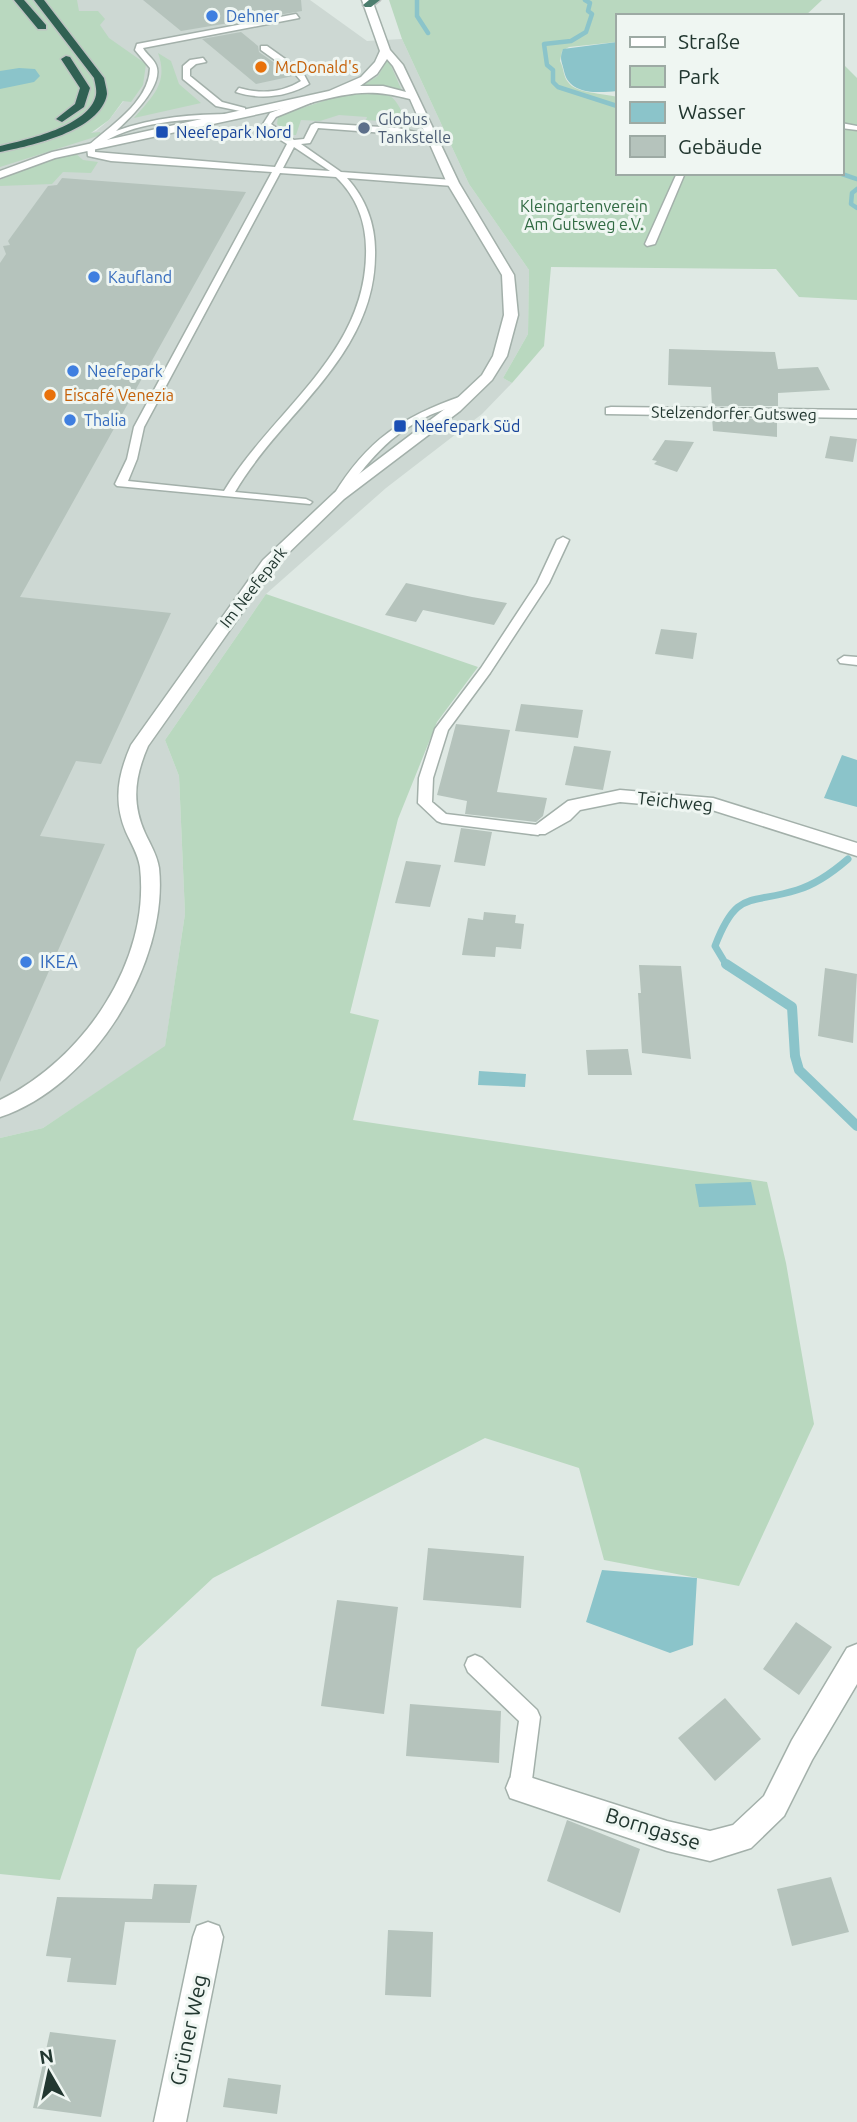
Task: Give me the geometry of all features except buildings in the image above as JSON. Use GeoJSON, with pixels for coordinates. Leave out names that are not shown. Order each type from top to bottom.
{"type":"FeatureCollection","features":[{"type":"Feature","properties":{"kind":"highway"},"geometry":{"type":"LineString","coordinates":[[19,0],[50,37]]}},
{"type":"Feature","properties":{"kind":"highway"},"geometry":{"type":"LineString","coordinates":[[0,149],[61,132],[86,117],[100,101],[102,86],[99,78],[39,0]]}},
{"type":"Feature","properties":{"kind":"highway"},"geometry":{"type":"LineString","coordinates":[[0,141],[58,122],[80,104],[85,88],[58,48]]}},
{"type":"Feature","properties":{"kind":"street","name":"Im Neefepark"},"geometry":{"type":"LineString","coordinates":[[0,1109],[24,1098],[63,1069],[97,1030],[124,985],[146,929],[149,866],[131,821],[124,792],[140,745],[268,563],[340,496],[466,398],[486,377],[500,356],[511,314],[508,275],[453,183],[398,65],[385,51],[370,2]]}},
{"type":"Feature","properties":{"kind":"street"},"geometry":{"type":"LineString","coordinates":[[345,90],[379,67],[385,51]]}},
{"type":"Feature","properties":{"kind":"street"},"geometry":{"type":"LineString","coordinates":[[0,175],[33,160],[96,144],[269,109],[345,90],[376,88],[413,97]]}},
{"type":"Feature","properties":{"kind":"street","name":"Stelzendorfer Gutsweg"},"geometry":{"type":"LineString","coordinates":[[611,411],[857,414]]}},
{"type":"Feature","properties":{"kind":"street","name":"Teichweg"},"geometry":{"type":"LineString","coordinates":[[538,831],[563,816],[574,805],[620,796],[712,804],[857,850]]}},
{"type":"Feature","properties":{"kind":"street","name":"Borngasse"},"geometry":{"type":"LineString","coordinates":[[520,1787],[667,1836],[710,1846],[741,1838],[774,1806],[802,1750],[857,1658]]}},
{"type":"Feature","properties":{"kind":"street","name":"Grüner Weg"},"geometry":{"type":"LineString","coordinates":[[170,2122],[208,1937]]}},
{"type":"Feature","properties":{"kind":"lane"},"geometry":{"type":"LineString","coordinates":[[296,16],[140,46],[139,50],[151,62],[154,71],[148,91],[96,144],[91,154],[111,158],[453,183]]}},
{"type":"Feature","properties":{"kind":"lane"},"geometry":{"type":"LineString","coordinates":[[239,90],[260,94],[300,86],[306,82],[264,48]]}},
{"type":"Feature","properties":{"kind":"lane"},"geometry":{"type":"LineString","coordinates":[[203,60],[189,65],[185,72],[209,98],[231,108],[269,109]]}},
{"type":"Feature","properties":{"kind":"lane"},"geometry":{"type":"LineString","coordinates":[[228,495],[241,469],[259,446],[332,364],[346,342],[363,303],[369,265],[368,228],[354,192],[338,175],[274,132],[267,124],[268,119],[281,110],[310,100]]}},
{"type":"Feature","properties":{"kind":"lane"},"geometry":{"type":"LineString","coordinates":[[292,143],[306,141],[315,125],[398,131],[433,137]]}},
{"type":"Feature","properties":{"kind":"lane"},"geometry":{"type":"LineString","coordinates":[[292,143],[139,427],[132,459],[121,484],[306,502]]}},
{"type":"Feature","properties":{"kind":"lane"},"geometry":{"type":"LineString","coordinates":[[650,244],[680,175]]}},
{"type":"Feature","properties":{"kind":"lane"},"geometry":{"type":"LineString","coordinates":[[538,831],[442,818],[425,803],[426,778],[442,729],[486,670],[543,583],[564,540]]}},
{"type":"Feature","properties":{"kind":"lane"},"geometry":{"type":"LineString","coordinates":[[475,1665],[530,1717],[520,1787]]}},
{"type":"Feature","properties":{"kind":"shaded area","name":"Neefepark"},"geometry":{"type":"Polygon","coordinates":[[[77,0],[310,0],[367,41],[402,39],[469,184],[529,270],[528,334],[503,378],[512,383],[482,414],[386,488],[266,594],[165,740],[179,776],[185,914],[165,1047],[43,1128],[0,1138],[0,163],[96,131],[109,120],[129,94],[117,62],[77,9],[77,0]]]}},
{"type":"Feature","properties":{"kind":"green space"},"geometry":{"type":"Polygon","coordinates":[[[0,0],[77,0],[79,11],[98,11],[105,19],[100,25],[109,38],[146,64],[143,85],[131,102],[123,101],[109,120],[91,133],[100,132],[101,135],[0,167],[0,0]]]}},
{"type":"Feature","properties":{"kind":"green space","name":"Kleingartenverein Am Gutsweg e.V."},"geometry":{"type":"Polygon","coordinates":[[[389,0],[822,0],[807,14],[616,14],[616,42],[569,47],[562,51],[560,61],[566,80],[572,86],[616,97],[616,175],[843,175],[843,64],[857,78],[857,300],[799,297],[776,269],[551,267],[544,346],[512,383],[503,378],[528,334],[529,270],[469,184],[402,39],[389,0]]]}},
{"type":"Feature","properties":{"kind":"green space"},"geometry":{"type":"Polygon","coordinates":[[[158,53],[171,61],[179,84],[201,103],[134,118],[157,89],[160,81],[161,64],[158,53]]]}},
{"type":"Feature","properties":{"kind":"green space"},"geometry":{"type":"Polygon","coordinates":[[[388,59],[402,91],[363,85],[378,76],[388,59]]]}},
{"type":"Feature","properties":{"kind":"green space"},"geometry":{"type":"Polygon","coordinates":[[[351,92],[376,92],[390,96],[395,100],[410,129],[407,130],[397,122],[339,115],[320,121],[301,120],[296,135],[290,135],[277,124],[278,116],[351,92]]]}},
{"type":"Feature","properties":{"kind":"green space"},"geometry":{"type":"Polygon","coordinates":[[[75,153],[83,160],[98,162],[91,173],[63,172],[52,184],[0,186],[0,180],[38,163],[75,153]]]}},
{"type":"Feature","properties":{"kind":"green space"},"geometry":{"type":"Polygon","coordinates":[[[266,594],[478,667],[437,722],[398,819],[350,1013],[379,1020],[353,1120],[767,1182],[786,1263],[814,1424],[739,1586],[604,1560],[579,1468],[485,1438],[213,1578],[137,1649],[60,1880],[0,1874],[0,1138],[43,1128],[165,1046],[185,914],[179,776],[165,740],[266,594]]]}},
{"type":"Feature","properties":{"kind":"water"},"geometry":{"type":"Polygon","coordinates":[[[616,42],[616,91],[585,91],[572,85],[562,63],[563,49],[616,42]]]}},
{"type":"Feature","properties":{"kind":"water"},"geometry":{"type":"Polygon","coordinates":[[[35,69],[40,76],[34,82],[0,89],[0,71],[35,69]]]}},
{"type":"Feature","properties":{"kind":"water"},"geometry":{"type":"Polygon","coordinates":[[[842,755],[857,760],[857,807],[824,798],[842,755]]]}},
{"type":"Feature","properties":{"kind":"water"},"geometry":{"type":"Polygon","coordinates":[[[479,1071],[526,1074],[525,1087],[478,1085],[479,1071]]]}},
{"type":"Feature","properties":{"kind":"water"},"geometry":{"type":"Polygon","coordinates":[[[751,1182],[756,1205],[699,1207],[695,1184],[751,1182]]]}},
{"type":"Feature","properties":{"kind":"water"},"geometry":{"type":"Polygon","coordinates":[[[602,1570],[697,1578],[693,1645],[670,1653],[586,1622],[602,1570]]]}},
{"type":"Feature","properties":{"kind":"waterway"},"geometry":{"type":"LineString","coordinates":[[417,0],[417,16],[428,33]]}},
{"type":"Feature","properties":{"kind":"waterway"},"geometry":{"type":"LineString","coordinates":[[585,0],[590,3],[588,11],[592,14],[586,32],[571,41],[544,44],[547,65],[553,70],[553,82],[558,87],[616,106]]}},
{"type":"Feature","properties":{"kind":"waterway"},"geometry":{"type":"LineString","coordinates":[[843,174],[857,179]]}},
{"type":"Feature","properties":{"kind":"waterway"},"geometry":{"type":"LineString","coordinates":[[857,189],[852,193],[851,204],[857,208]]}},
{"type":"Feature","properties":{"kind":"waterway"},"geometry":{"type":"LineString","coordinates":[[727,966],[715,946],[730,915],[738,907],[746,902],[811,884],[848,859]]}},
{"type":"Feature","properties":{"kind":"waterway"},"geometry":{"type":"LineString","coordinates":[[726,964],[792,1007],[795,1056],[799,1070],[857,1126]]}},
{"type":"Feature","properties":{"kind":"place","name":"Dehner"},"geometry":{"type":"Point","coordinates":[212,16]}},
{"type":"Feature","properties":{"kind":"place","name":"McDonald's"},"geometry":{"type":"Point","coordinates":[261,67]}},
{"type":"Feature","properties":{"kind":"place","name":"Globus Tankstelle"},"geometry":{"type":"Point","coordinates":[364,128]}},
{"type":"Feature","properties":{"kind":"place","name":"Neefepark Nord"},"geometry":{"type":"Point","coordinates":[162,132]}},
{"type":"Feature","properties":{"kind":"place","name":"Kaufland"},"geometry":{"type":"Point","coordinates":[94,277]}},
{"type":"Feature","properties":{"kind":"place","name":"Neefepark"},"geometry":{"type":"Point","coordinates":[73,371]}},
{"type":"Feature","properties":{"kind":"place","name":"Eiscafé Venezia"},"geometry":{"type":"Point","coordinates":[50,395]}},
{"type":"Feature","properties":{"kind":"place","name":"Thalia"},"geometry":{"type":"Point","coordinates":[70,420]}},
{"type":"Feature","properties":{"kind":"place","name":"Neefepark Süd"},"geometry":{"type":"Point","coordinates":[400,426]}},
{"type":"Feature","properties":{"kind":"place","name":"IKEA"},"geometry":{"type":"Point","coordinates":[26,962]}}]}
